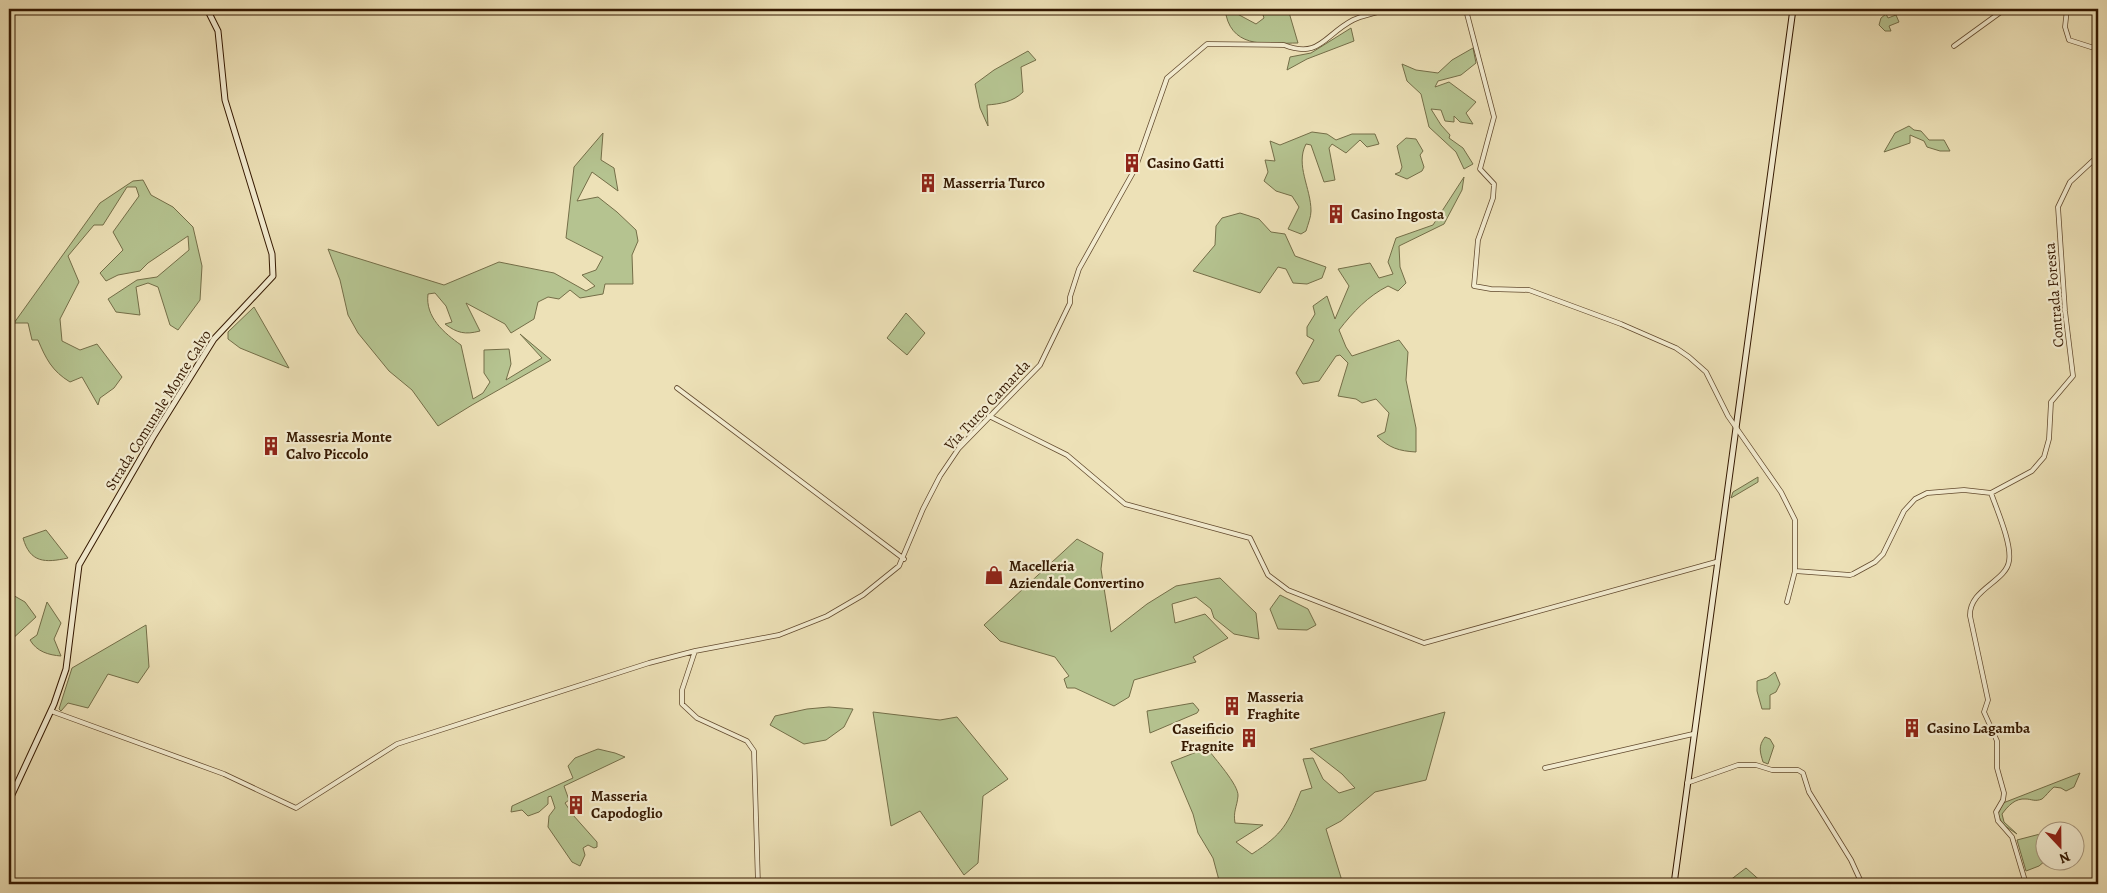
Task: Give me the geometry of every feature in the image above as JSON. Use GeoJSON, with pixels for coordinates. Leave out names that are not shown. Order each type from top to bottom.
{"type":"FeatureCollection","features":[{"type":"Feature","properties":{"kind":"main road","name":"Strada Comunale Monte Calvo"},"geometry":{"type":"LineString","coordinates":[[9,801],[51,710],[66,669],[79,565],[153,437],[214,339],[273,276],[272,254],[225,100],[218,31],[207,9]]}},
{"type":"Feature","properties":{"kind":"main road"},"geometry":{"type":"LineString","coordinates":[[1674,884],[1716,562],[1793,9]]}},
{"type":"Feature","properties":{"kind":"street","name":"Via Turco Camarda"},"geometry":{"type":"LineString","coordinates":[[51,710],[224,774],[296,808],[397,744],[649,663],[694,651],[779,635],[827,616],[863,595],[899,566],[904,559],[932,489],[959,448],[1040,365],[1070,303],[1070,297],[1080,269],[1135,169],[1162,86],[1171,73],[1207,44],[1284,45],[1296,50],[1310,50],[1352,21],[1386,9]]}},
{"type":"Feature","properties":{"kind":"street"},"geometry":{"type":"LineString","coordinates":[[1463,9],[1466,10],[1494,117],[1480,169],[1494,184],[1492,198],[1478,240],[1474,286],[1492,289],[1529,290],[1621,324],[1676,348],[1689,356],[1706,372],[1728,416],[1781,492],[1795,520],[1795,571],[1787,602]]}},
{"type":"Feature","properties":{"kind":"street"},"geometry":{"type":"LineString","coordinates":[[1954,46],[2005,9]]}},
{"type":"Feature","properties":{"kind":"street"},"geometry":{"type":"LineString","coordinates":[[2067,9],[2065,27],[2069,40],[2094,48],[2098,58]]}},
{"type":"Feature","properties":{"kind":"street","name":"Contrada Foresta"},"geometry":{"type":"LineString","coordinates":[[1991,493],[2032,471],[2044,457],[2050,439],[2051,402],[2073,376],[2065,311],[2058,207],[2070,182],[2098,156]]}},
{"type":"Feature","properties":{"kind":"street"},"geometry":{"type":"LineString","coordinates":[[677,388],[904,559]]}},
{"type":"Feature","properties":{"kind":"street"},"geometry":{"type":"LineString","coordinates":[[989,416],[1068,455],[1125,504],[1250,538],[1268,575],[1288,590],[1424,643],[1716,562]]}},
{"type":"Feature","properties":{"kind":"street"},"geometry":{"type":"LineString","coordinates":[[1795,571],[1850,575],[1875,562],[1883,554],[1904,511],[1915,499],[1927,494],[1964,490],[1991,493],[2003,525],[2009,561],[2003,573],[1979,594],[1970,610],[1970,616],[1988,700],[1984,712],[1997,741],[1997,768],[2004,793],[2004,800],[1996,812],[1998,821],[2012,837],[2026,884]]}},
{"type":"Feature","properties":{"kind":"street"},"geometry":{"type":"LineString","coordinates":[[694,651],[682,690],[682,704],[697,718],[747,741],[754,751],[758,884]]}},
{"type":"Feature","properties":{"kind":"street"},"geometry":{"type":"LineString","coordinates":[[1545,768],[1693,734]]}},
{"type":"Feature","properties":{"kind":"street"},"geometry":{"type":"LineString","coordinates":[[1687,783],[1738,765],[1756,765],[1772,770],[1798,770],[1803,773],[1810,792],[1852,860],[1862,884]]}},
{"type":"Feature","properties":{"kind":"green space"},"geometry":{"type":"Polygon","coordinates":[[[1261,9],[1288,9],[1298,43],[1265,43],[1245,39],[1230,26],[1226,15],[1230,10],[1256,24],[1264,18],[1261,9]]]}},
{"type":"Feature","properties":{"kind":"green space"},"geometry":{"type":"Polygon","coordinates":[[[1886,14],[1888,18],[1896,15],[1899,22],[1889,26],[1891,31],[1885,31],[1879,25],[1881,18],[1886,14]]]}},
{"type":"Feature","properties":{"kind":"green space"},"geometry":{"type":"Polygon","coordinates":[[[1351,28],[1354,41],[1307,59],[1287,70],[1290,57],[1311,53],[1351,28]]]}},
{"type":"Feature","properties":{"kind":"green space"},"geometry":{"type":"Polygon","coordinates":[[[1473,48],[1476,63],[1461,75],[1438,81],[1435,87],[1449,82],[1476,102],[1466,113],[1473,124],[1460,122],[1454,116],[1454,122],[1445,121],[1441,110],[1431,109],[1450,135],[1449,138],[1463,148],[1473,164],[1464,169],[1456,152],[1429,127],[1421,94],[1407,81],[1402,64],[1416,70],[1438,73],[1452,60],[1473,48]]]}},
{"type":"Feature","properties":{"kind":"green space"},"geometry":{"type":"Polygon","coordinates":[[[1028,51],[1036,60],[1021,67],[1023,92],[1011,100],[987,105],[988,126],[980,108],[975,84],[994,70],[1028,51]]]}},
{"type":"Feature","properties":{"kind":"green space"},"geometry":{"type":"Polygon","coordinates":[[[1909,126],[1914,130],[1921,131],[1929,140],[1944,140],[1950,151],[1940,151],[1927,147],[1924,141],[1910,135],[1910,143],[1884,152],[1895,133],[1909,126]]]}},
{"type":"Feature","properties":{"kind":"green space"},"geometry":{"type":"Polygon","coordinates":[[[1312,132],[1327,134],[1336,140],[1352,134],[1375,134],[1379,144],[1367,147],[1360,140],[1346,153],[1332,144],[1329,148],[1335,180],[1324,182],[1311,145],[1306,144],[1302,160],[1311,211],[1306,231],[1301,234],[1288,229],[1299,207],[1292,196],[1276,191],[1264,181],[1268,172],[1265,160],[1275,161],[1270,141],[1280,145],[1312,132]]]}},
{"type":"Feature","properties":{"kind":"green space"},"geometry":{"type":"Polygon","coordinates":[[[603,133],[601,160],[614,168],[618,191],[592,172],[577,201],[598,197],[636,230],[638,241],[632,255],[633,284],[605,284],[603,294],[580,298],[570,290],[559,299],[548,297],[538,302],[534,319],[511,333],[505,324],[466,303],[480,331],[465,333],[453,329],[445,324],[452,322],[446,306],[435,293],[428,294],[429,310],[437,324],[461,345],[473,399],[483,393],[490,382],[484,373],[484,350],[509,349],[511,364],[506,380],[542,358],[520,334],[551,360],[438,426],[412,390],[389,371],[358,333],[348,315],[340,280],[328,249],[444,285],[499,262],[554,273],[586,291],[595,286],[582,275],[596,270],[603,257],[566,238],[574,167],[603,133]]]}},
{"type":"Feature","properties":{"kind":"green space"},"geometry":{"type":"Polygon","coordinates":[[[1406,138],[1416,139],[1423,151],[1420,155],[1424,167],[1422,171],[1407,179],[1395,174],[1400,172],[1402,167],[1397,146],[1406,138]]]}},
{"type":"Feature","properties":{"kind":"green space"},"geometry":{"type":"Polygon","coordinates":[[[1464,177],[1462,190],[1444,224],[1399,246],[1400,267],[1406,283],[1398,291],[1388,286],[1374,295],[1355,311],[1339,330],[1352,356],[1399,340],[1408,352],[1406,380],[1416,428],[1416,452],[1399,450],[1377,436],[1385,432],[1389,413],[1376,399],[1362,403],[1356,399],[1338,396],[1348,363],[1340,355],[1336,356],[1319,381],[1303,384],[1296,373],[1314,340],[1307,336],[1307,327],[1315,314],[1313,306],[1327,296],[1335,319],[1349,286],[1338,269],[1370,263],[1379,278],[1393,274],[1388,262],[1396,238],[1433,225],[1464,177]]]}},
{"type":"Feature","properties":{"kind":"green space"},"geometry":{"type":"Polygon","coordinates":[[[143,180],[151,195],[173,207],[193,227],[202,266],[200,300],[178,330],[170,325],[158,287],[148,283],[136,287],[140,315],[116,312],[108,299],[137,280],[157,277],[189,250],[188,236],[148,263],[140,271],[118,275],[106,281],[100,273],[123,250],[113,232],[139,196],[136,187],[127,187],[103,225],[94,225],[68,256],[79,282],[60,319],[62,341],[80,350],[97,344],[122,377],[114,388],[100,398],[98,405],[82,377],[70,382],[54,369],[38,340],[32,340],[28,323],[14,323],[100,203],[133,181],[143,180]]]}},
{"type":"Feature","properties":{"kind":"green space"},"geometry":{"type":"Polygon","coordinates":[[[1240,213],[1259,219],[1271,232],[1285,234],[1295,256],[1326,267],[1322,278],[1307,284],[1293,283],[1286,269],[1278,267],[1260,293],[1193,271],[1215,245],[1216,226],[1222,218],[1240,213]]]}},
{"type":"Feature","properties":{"kind":"green space"},"geometry":{"type":"Polygon","coordinates":[[[254,307],[289,368],[240,348],[228,339],[228,332],[254,307]]]}},
{"type":"Feature","properties":{"kind":"green space"},"geometry":{"type":"Polygon","coordinates":[[[906,313],[925,333],[907,355],[887,338],[906,313]]]}},
{"type":"Feature","properties":{"kind":"green space"},"geometry":{"type":"Polygon","coordinates":[[[1758,477],[1758,482],[1731,498],[1733,492],[1758,477]]]}},
{"type":"Feature","properties":{"kind":"green space"},"geometry":{"type":"Polygon","coordinates":[[[46,530],[68,558],[46,560],[34,557],[30,552],[23,538],[46,530]]]}},
{"type":"Feature","properties":{"kind":"green space"},"geometry":{"type":"Polygon","coordinates":[[[1077,539],[1103,553],[1101,569],[1111,632],[1147,604],[1176,586],[1220,578],[1256,613],[1259,639],[1234,634],[1214,618],[1211,609],[1196,597],[1172,604],[1175,623],[1205,614],[1228,638],[1193,657],[1196,662],[1134,680],[1129,697],[1114,706],[1075,688],[1067,688],[1064,679],[1069,676],[1055,657],[1000,641],[984,625],[1077,539]]]}},
{"type":"Feature","properties":{"kind":"green space"},"geometry":{"type":"Polygon","coordinates":[[[9,586],[11,594],[25,602],[36,617],[9,642],[9,586]]]}},
{"type":"Feature","properties":{"kind":"green space"},"geometry":{"type":"Polygon","coordinates":[[[1280,595],[1308,609],[1316,625],[1307,630],[1278,629],[1270,609],[1280,595]]]}},
{"type":"Feature","properties":{"kind":"green space"},"geometry":{"type":"Polygon","coordinates":[[[47,602],[61,623],[54,639],[61,656],[44,652],[30,640],[37,635],[47,602]]]}},
{"type":"Feature","properties":{"kind":"green space"},"geometry":{"type":"Polygon","coordinates":[[[146,625],[149,667],[138,683],[108,674],[88,708],[68,703],[61,711],[59,709],[72,668],[146,625]]]}},
{"type":"Feature","properties":{"kind":"green space"},"geometry":{"type":"Polygon","coordinates":[[[1775,672],[1780,684],[1776,692],[1770,695],[1770,709],[1762,709],[1757,691],[1757,681],[1767,678],[1775,672]]]}},
{"type":"Feature","properties":{"kind":"green space"},"geometry":{"type":"Polygon","coordinates":[[[1193,703],[1199,710],[1197,713],[1150,733],[1147,711],[1193,703]]]}},
{"type":"Feature","properties":{"kind":"green space"},"geometry":{"type":"Polygon","coordinates":[[[829,707],[853,709],[844,727],[826,740],[804,744],[770,725],[775,716],[807,709],[829,707]]]}},
{"type":"Feature","properties":{"kind":"green space"},"geometry":{"type":"Polygon","coordinates":[[[873,712],[940,720],[957,717],[1008,779],[983,796],[978,863],[964,875],[920,811],[891,826],[873,712]]]}},
{"type":"Feature","properties":{"kind":"green space"},"geometry":{"type":"Polygon","coordinates":[[[1445,712],[1426,780],[1375,792],[1341,821],[1326,829],[1343,884],[1220,884],[1213,858],[1198,833],[1193,814],[1171,762],[1207,748],[1235,785],[1238,796],[1235,823],[1263,825],[1236,842],[1252,854],[1278,834],[1288,820],[1301,791],[1312,788],[1303,759],[1313,758],[1323,779],[1339,793],[1355,788],[1342,774],[1310,749],[1445,712]]]}},
{"type":"Feature","properties":{"kind":"green space"},"geometry":{"type":"Polygon","coordinates":[[[1765,737],[1770,739],[1774,746],[1768,764],[1763,762],[1760,752],[1761,743],[1765,737]]]}},
{"type":"Feature","properties":{"kind":"green space"},"geometry":{"type":"Polygon","coordinates":[[[598,749],[625,757],[564,786],[569,800],[565,803],[597,842],[597,847],[594,848],[588,845],[583,848],[585,855],[580,866],[572,862],[548,827],[549,816],[555,808],[551,796],[548,797],[548,804],[539,812],[528,816],[522,810],[511,812],[512,806],[573,778],[568,766],[575,758],[598,749]]]}},
{"type":"Feature","properties":{"kind":"green space"},"geometry":{"type":"Polygon","coordinates":[[[2080,773],[2074,787],[2066,791],[2054,787],[2042,799],[2022,799],[2009,805],[2002,814],[2004,822],[2017,834],[2002,824],[1998,814],[2003,803],[2080,773]]]}},
{"type":"Feature","properties":{"kind":"green space"},"geometry":{"type":"Polygon","coordinates":[[[2034,836],[2034,868],[2026,871],[2017,840],[2034,836]]]}},
{"type":"Feature","properties":{"kind":"green space"},"geometry":{"type":"Polygon","coordinates":[[[1746,868],[1764,884],[1753,884],[1750,880],[1744,884],[1725,884],[1746,868]]]}},
{"type":"Feature","properties":{"kind":"place","name":"Casino Gatti"},"geometry":{"type":"Point","coordinates":[1132,163]}},
{"type":"Feature","properties":{"kind":"place","name":"Masserria Turco"},"geometry":{"type":"Point","coordinates":[928,183]}},
{"type":"Feature","properties":{"kind":"place","name":"Casino Ingosta"},"geometry":{"type":"Point","coordinates":[1336,214]}},
{"type":"Feature","properties":{"kind":"place","name":"Massesria Monte Calvo Piccolo"},"geometry":{"type":"Point","coordinates":[271,446]}},
{"type":"Feature","properties":{"kind":"place","name":"Macelleria Aziendale Convertino"},"geometry":{"type":"Point","coordinates":[994,575]}},
{"type":"Feature","properties":{"kind":"place","name":"Masseria Fraghite"},"geometry":{"type":"Point","coordinates":[1232,706]}},
{"type":"Feature","properties":{"kind":"place","name":"Casino Lagamba"},"geometry":{"type":"Point","coordinates":[1912,728]}},
{"type":"Feature","properties":{"kind":"place","name":"Caseificio Fragnite"},"geometry":{"type":"Point","coordinates":[1249,738]}},
{"type":"Feature","properties":{"kind":"place","name":"Masseria Capodoglio"},"geometry":{"type":"Point","coordinates":[576,805]}}]}
